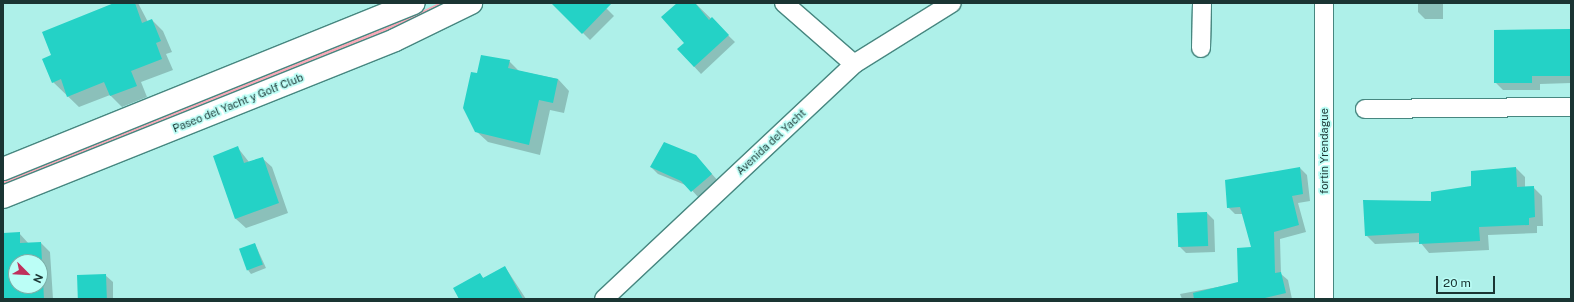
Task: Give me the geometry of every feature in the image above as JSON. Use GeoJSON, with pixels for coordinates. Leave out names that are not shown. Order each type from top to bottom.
{"type":"FeatureCollection","features":[{"type":"Feature","properties":{"kind":"main road"},"geometry":{"type":"LineString","coordinates":[[3,169],[414,3]]}},
{"type":"Feature","properties":{"kind":"main road","name":"Paseo del Yacht y Golf Club"},"geometry":{"type":"LineString","coordinates":[[3,197],[395,40],[471,3]]}},
{"type":"Feature","properties":{"kind":"street"},"geometry":{"type":"LineString","coordinates":[[784,3],[854,64]]}},
{"type":"Feature","properties":{"kind":"street","name":"Avenida del Yacht"},"geometry":{"type":"LineString","coordinates":[[604,299],[854,64],[952,3]]}},
{"type":"Feature","properties":{"kind":"street"},"geometry":{"type":"LineString","coordinates":[[1201,48],[1202,3]]}},
{"type":"Feature","properties":{"kind":"street","name":"fortin Yrendague"},"geometry":{"type":"LineString","coordinates":[[1324,3],[1324,299]]}},
{"type":"Feature","properties":{"kind":"street"},"geometry":{"type":"LineString","coordinates":[[1365,109],[1571,107]]}},
{"type":"Feature","properties":{"kind":"shaded area"},"geometry":{"type":"Polygon","coordinates":[[[439,3],[451,3],[401,27],[3,185],[3,179],[399,22],[439,3]]]}},
{"type":"Feature","properties":{"kind":"building"},"geometry":{"type":"Polygon","coordinates":[[[114,3],[135,3],[142,23],[152,19],[161,41],[156,43],[162,59],[131,71],[137,86],[110,96],[104,82],[67,97],[61,79],[52,83],[42,59],[51,55],[42,32],[114,3]]]}},
{"type":"Feature","properties":{"kind":"building"},"geometry":{"type":"Polygon","coordinates":[[[551,3],[612,3],[582,34],[551,3]]]}},
{"type":"Feature","properties":{"kind":"building"},"geometry":{"type":"Polygon","coordinates":[[[677,3],[695,3],[709,20],[712,17],[729,35],[694,67],[677,49],[684,43],[661,17],[677,3]]]}},
{"type":"Feature","properties":{"kind":"building"},"geometry":{"type":"Polygon","coordinates":[[[1571,29],[1570,76],[1532,76],[1532,83],[1494,83],[1494,30],[1571,29]]]}},
{"type":"Feature","properties":{"kind":"building"},"geometry":{"type":"Polygon","coordinates":[[[481,55],[510,60],[508,68],[558,79],[553,103],[539,100],[529,145],[475,132],[463,108],[471,72],[477,73],[481,55]]]}},
{"type":"Feature","properties":{"kind":"building"},"geometry":{"type":"Polygon","coordinates":[[[664,142],[696,155],[712,174],[691,192],[681,181],[650,167],[664,142]]]}},
{"type":"Feature","properties":{"kind":"building"},"geometry":{"type":"Polygon","coordinates":[[[238,146],[244,163],[263,157],[279,203],[235,219],[213,156],[238,146]]]}},
{"type":"Feature","properties":{"kind":"building"},"geometry":{"type":"Polygon","coordinates":[[[1300,167],[1303,194],[1292,196],[1299,225],[1274,232],[1275,273],[1281,272],[1286,293],[1261,299],[1194,299],[1193,293],[1238,282],[1237,248],[1251,247],[1240,207],[1227,208],[1225,180],[1300,167]]]}},
{"type":"Feature","properties":{"kind":"building"},"geometry":{"type":"Polygon","coordinates":[[[1516,167],[1517,187],[1534,186],[1535,217],[1529,218],[1529,225],[1479,227],[1480,241],[1419,244],[1419,233],[1365,236],[1363,200],[1431,201],[1431,192],[1471,186],[1471,171],[1516,167]]]}},
{"type":"Feature","properties":{"kind":"building"},"geometry":{"type":"Polygon","coordinates":[[[1207,212],[1208,246],[1178,247],[1177,213],[1207,212]]]}},
{"type":"Feature","properties":{"kind":"building"},"geometry":{"type":"Polygon","coordinates":[[[20,232],[20,243],[41,242],[42,254],[8,254],[8,294],[44,294],[44,299],[3,299],[3,233],[20,232]]]}},
{"type":"Feature","properties":{"kind":"building"},"geometry":{"type":"Polygon","coordinates":[[[255,243],[263,265],[247,270],[239,249],[255,243]]]}},
{"type":"Feature","properties":{"kind":"building"},"geometry":{"type":"Polygon","coordinates":[[[505,266],[523,299],[459,299],[453,288],[480,273],[483,278],[505,266]]]}},
{"type":"Feature","properties":{"kind":"building"},"geometry":{"type":"Polygon","coordinates":[[[106,274],[107,299],[78,299],[77,275],[106,274]]]}}]}
